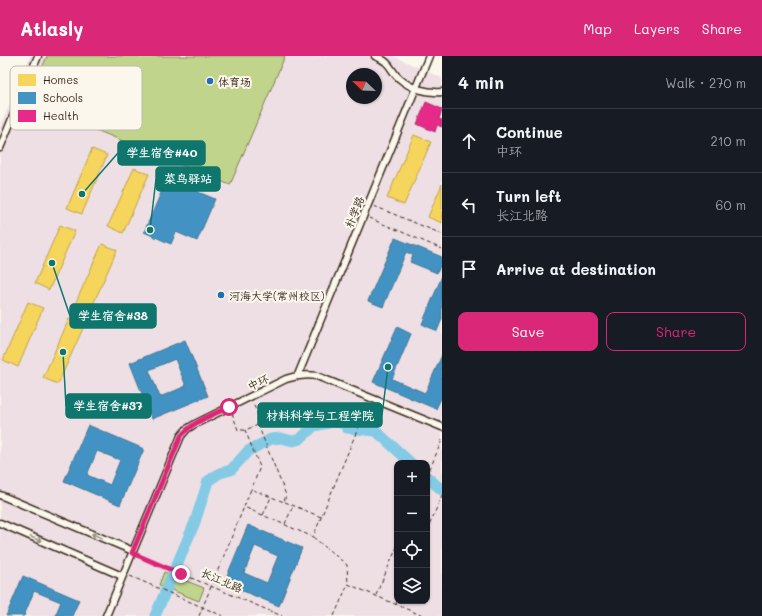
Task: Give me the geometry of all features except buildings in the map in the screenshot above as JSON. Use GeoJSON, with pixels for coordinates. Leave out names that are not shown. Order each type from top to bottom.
{"type":"FeatureCollection","features":[{"type":"Feature","properties":{"kind":"lane"},"geometry":{"type":"LineString","coordinates":[[34,66],[38,56]]}},
{"type":"Feature","properties":{"kind":"lane"},"geometry":{"type":"LineString","coordinates":[[375,56],[390,64],[399,79],[416,88],[432,93],[442,92]]}},
{"type":"Feature","properties":{"kind":"lane","name":"朴学路"},"geometry":{"type":"LineString","coordinates":[[298,375],[430,56]]}},
{"type":"Feature","properties":{"kind":"lane"},"geometry":{"type":"LineString","coordinates":[[0,148],[10,124]]}},
{"type":"Feature","properties":{"kind":"lane","name":"中环"},"geometry":{"type":"LineString","coordinates":[[106,616],[181,436],[187,429],[195,424],[298,375],[306,374],[318,376],[442,427]]}},
{"type":"Feature","properties":{"kind":"lane"},"geometry":{"type":"LineString","coordinates":[[0,496],[133,552]]}},
{"type":"Feature","properties":{"kind":"lane"},"geometry":{"type":"LineString","coordinates":[[0,523],[123,575]]}},
{"type":"Feature","properties":{"kind":"path"},"geometry":{"type":"LineString","coordinates":[[368,204],[442,234]]}},
{"type":"Feature","properties":{"kind":"path"},"geometry":{"type":"LineString","coordinates":[[363,216],[442,249]]}},
{"type":"Feature","properties":{"kind":"path"},"geometry":{"type":"LineString","coordinates":[[250,397],[260,420],[258,425],[286,495],[284,502]]}},
{"type":"Feature","properties":{"kind":"path"},"geometry":{"type":"LineString","coordinates":[[313,537],[370,398]]}},
{"type":"Feature","properties":{"kind":"path"},"geometry":{"type":"LineString","coordinates":[[229,407],[238,430],[245,430],[258,425]]}},
{"type":"Feature","properties":{"kind":"path"},"geometry":{"type":"LineString","coordinates":[[199,616],[260,467],[245,430]]}},
{"type":"Feature","properties":{"kind":"path"},"geometry":{"type":"LineString","coordinates":[[430,468],[442,440]]}},
{"type":"Feature","properties":{"kind":"path"},"geometry":{"type":"LineString","coordinates":[[251,489],[321,517]]}},
{"type":"Feature","properties":{"kind":"path"},"geometry":{"type":"LineString","coordinates":[[430,524],[442,495]]}},
{"type":"Feature","properties":{"kind":"path"},"geometry":{"type":"LineString","coordinates":[[263,515],[271,497]]}},
{"type":"Feature","properties":{"kind":"path"},"geometry":{"type":"LineString","coordinates":[[285,525],[293,506]]}},
{"type":"Feature","properties":{"kind":"path"},"geometry":{"type":"LineString","coordinates":[[244,507],[313,537],[347,565],[348,584],[334,616]]}},
{"type":"Feature","properties":{"kind":"path","name":"长江北路"},"geometry":{"type":"LineString","coordinates":[[133,552],[166,568],[282,616]]}},
{"type":"Feature","properties":{"kind":"path"},"geometry":{"type":"LineString","coordinates":[[376,596],[394,554]]}},
{"type":"Feature","properties":{"kind":"path"},"geometry":{"type":"LineString","coordinates":[[123,575],[223,616]]}},
{"type":"Feature","properties":{"kind":"path"},"geometry":{"type":"LineString","coordinates":[[348,584],[396,606],[423,616]]}},
{"type":"Feature","properties":{"kind":"shaded area","name":"河海大学(常州校区)"},"geometry":{"type":"Polygon","coordinates":[[[30,56],[393,56],[442,78],[442,616],[0,616],[0,127],[10,103],[10,130],[142,130],[142,66],[26,66],[30,56]]]}},
{"type":"Feature","properties":{"kind":"green space"},"geometry":{"type":"Polygon","coordinates":[[[47,56],[285,56],[230,185],[96,130],[142,130],[142,66],[43,66],[47,56]]]}},
{"type":"Feature","properties":{"kind":"green space"},"geometry":{"type":"Polygon","coordinates":[[[164,572],[204,588],[199,601],[159,585],[164,572]]]}},
{"type":"Feature","properties":{"kind":"waterway"},"geometry":{"type":"LineString","coordinates":[[155,616],[195,522],[208,481],[220,473],[231,470],[248,451],[271,439],[281,438],[293,441],[300,439],[314,426],[333,422],[343,423],[347,428],[376,431],[408,460]]}},
{"type":"Feature","properties":{"kind":"waterway"},"geometry":{"type":"LineString","coordinates":[[430,480],[442,490]]}},
{"type":"Feature","properties":{"kind":"place","name":"体育场"},"geometry":{"type":"Point","coordinates":[210,81]}},
{"type":"Feature","properties":{"kind":"place","name":"学生宿舍#40"},"geometry":{"type":"Point","coordinates":[82,194]}},
{"type":"Feature","properties":{"kind":"place","name":"菜鸟驿站"},"geometry":{"type":"Point","coordinates":[150,230]}},
{"type":"Feature","properties":{"kind":"place","name":"学生宿舍#38"},"geometry":{"type":"Point","coordinates":[52,263]}},
{"type":"Feature","properties":{"kind":"place","name":"河海大学(常州校区)"},"geometry":{"type":"Point","coordinates":[221,295]}},
{"type":"Feature","properties":{"kind":"place","name":"学生宿舍#37"},"geometry":{"type":"Point","coordinates":[63,352]}},
{"type":"Feature","properties":{"kind":"place","name":"材料科学与工程学院"},"geometry":{"type":"Point","coordinates":[388,367]}},
{"type":"Feature","properties":{"kind":"route"},"geometry":{"type":"LineString","coordinates":[[181,574],[132,553],[181,436],[187,429],[195,424],[229,407]]}}]}
